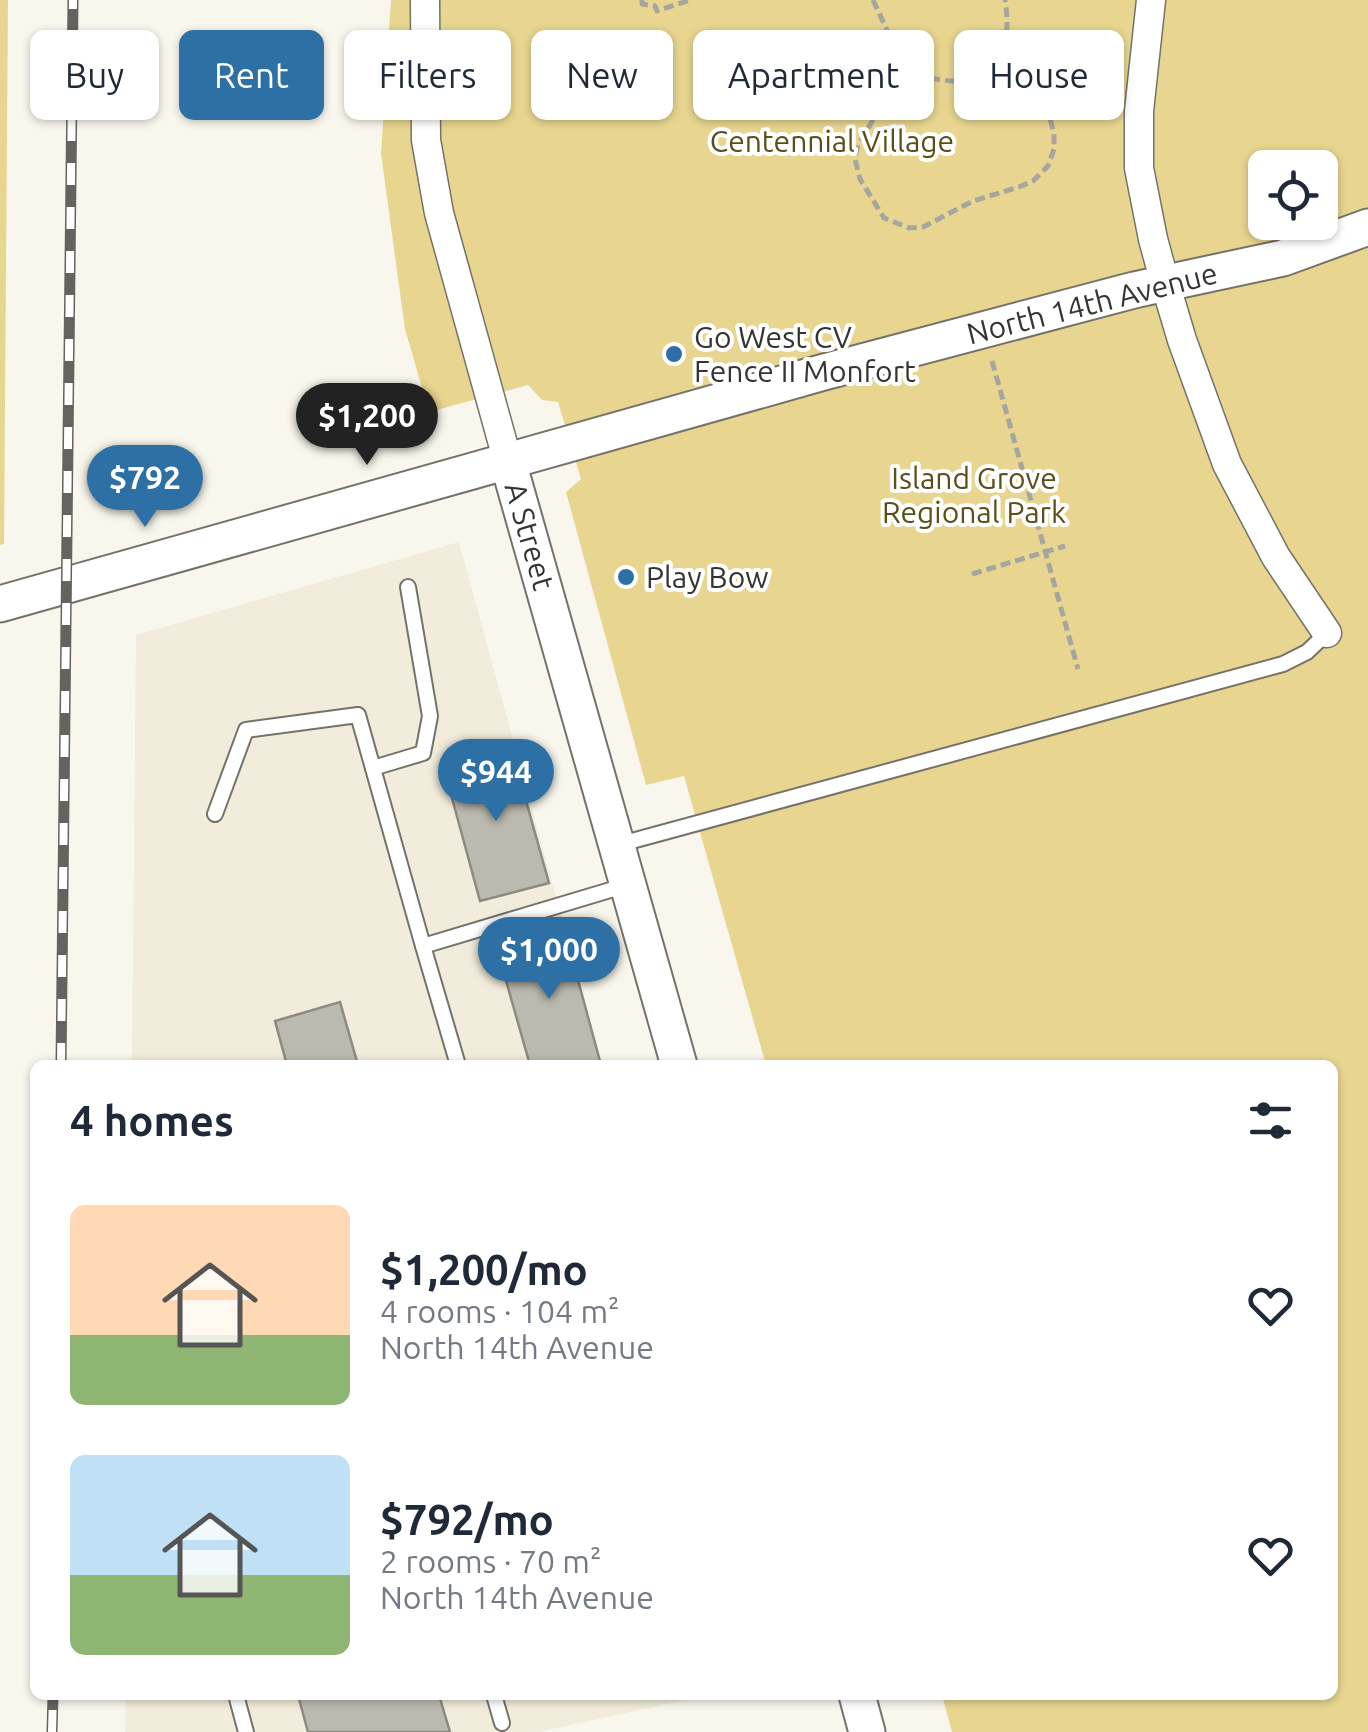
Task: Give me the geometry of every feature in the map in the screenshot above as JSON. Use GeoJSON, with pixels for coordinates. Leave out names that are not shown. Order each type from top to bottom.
{"type":"FeatureCollection","features":[{"type":"Feature","properties":{"kind":"street","name":"A Street"},"geometry":{"type":"LineString","coordinates":[[425,0],[426,140],[439,213],[678,1060]]}},
{"type":"Feature","properties":{"kind":"street"},"geometry":{"type":"LineString","coordinates":[[1151,0],[1139,110],[1139,168],[1152,239],[1182,340],[1227,464],[1276,557],[1328,633]]}},
{"type":"Feature","properties":{"kind":"street","name":"North 14th Avenue"},"geometry":{"type":"LineString","coordinates":[[0,604],[508,462],[826,381],[1165,283],[1283,258],[1368,227]]}},
{"type":"Feature","properties":{"kind":"street"},"geometry":{"type":"LineString","coordinates":[[857,1700],[867,1732]]}},
{"type":"Feature","properties":{"kind":"lane"},"geometry":{"type":"LineString","coordinates":[[373,768],[423,753],[430,716],[408,586]]}},
{"type":"Feature","properties":{"kind":"lane"},"geometry":{"type":"LineString","coordinates":[[617,845],[1284,664],[1308,652],[1328,633]]}},
{"type":"Feature","properties":{"kind":"lane"},"geometry":{"type":"LineString","coordinates":[[215,814],[246,730],[358,715],[457,1060]]}},
{"type":"Feature","properties":{"kind":"lane"},"geometry":{"type":"LineString","coordinates":[[424,946],[628,885]]}},
{"type":"Feature","properties":{"kind":"lane"},"geometry":{"type":"LineString","coordinates":[[237,1700],[246,1732]]}},
{"type":"Feature","properties":{"kind":"lane"},"geometry":{"type":"LineString","coordinates":[[495,1700],[502,1723]]}},
{"type":"Feature","properties":{"kind":"path"},"geometry":{"type":"LineString","coordinates":[[642,0],[642,4],[657,10],[690,0]]}},
{"type":"Feature","properties":{"kind":"path"},"geometry":{"type":"LineString","coordinates":[[873,0],[887,30]]}},
{"type":"Feature","properties":{"kind":"path"},"geometry":{"type":"LineString","coordinates":[[1005,0],[1008,30]]}},
{"type":"Feature","properties":{"kind":"path"},"geometry":{"type":"LineString","coordinates":[[873,120],[858,145],[855,159],[860,179],[884,218],[909,228],[923,227],[973,202],[1034,180],[1048,166],[1054,150],[1050,120]]}},
{"type":"Feature","properties":{"kind":"path"},"geometry":{"type":"LineString","coordinates":[[989,348],[1078,669]]}},
{"type":"Feature","properties":{"kind":"path"},"geometry":{"type":"LineString","coordinates":[[972,574],[1065,546]]}},
{"type":"Feature","properties":{"kind":"shaded area"},"geometry":{"type":"Polygon","coordinates":[[[459,542],[601,1060],[132,1060],[136,635],[459,542]]]}},
{"type":"Feature","properties":{"kind":"shaded area"},"geometry":{"type":"Polygon","coordinates":[[[126,1700],[685,1700],[539,1732],[125,1732],[126,1700]]]}},
{"type":"Feature","properties":{"kind":"green space"},"geometry":{"type":"Polygon","coordinates":[[[0,0],[8,0],[4,544],[0,545],[0,0]]]}},
{"type":"Feature","properties":{"kind":"green space","name":"Island Grove Regional Park"},"geometry":{"type":"Polygon","coordinates":[[[391,0],[1368,0],[1368,1732],[952,1732],[943,1700],[1338,1700],[1338,1060],[765,1060],[684,776],[646,785],[566,492],[581,479],[558,402],[542,400],[528,385],[429,412],[405,329],[381,154],[383,120],[511,120],[511,30],[389,30],[391,0]]]}},
{"type":"Feature","properties":{"kind":"building"},"geometry":{"type":"Polygon","coordinates":[[[511,747],[549,883],[480,901],[443,765],[511,747]]]}},
{"type":"Feature","properties":{"kind":"building"},"geometry":{"type":"Polygon","coordinates":[[[565,932],[600,1060],[529,1060],[497,949],[565,932]]]}},
{"type":"Feature","properties":{"kind":"building"},"geometry":{"type":"Polygon","coordinates":[[[340,1002],[357,1060],[286,1060],[275,1021],[340,1002]]]}},
{"type":"Feature","properties":{"kind":"building"},"geometry":{"type":"Polygon","coordinates":[[[299,1700],[440,1700],[450,1732],[308,1732],[299,1700]]]}},
{"type":"Feature","properties":{"kind":"railway"},"geometry":{"type":"LineString","coordinates":[[61,1060],[73,0]]}},
{"type":"Feature","properties":{"kind":"railway"},"geometry":{"type":"LineString","coordinates":[[52,1732],[53,1700]]}},
{"type":"Feature","properties":{"kind":"place","name":"Go West CV Fence II Monfort"},"geometry":{"type":"Point","coordinates":[674,354]}},
{"type":"Feature","properties":{"kind":"place","name":"Play Bow"},"geometry":{"type":"Point","coordinates":[626,577]}},
{"type":"Feature","properties":{"kind":"park label","name":"Centennial Village"},"geometry":{"type":"Point","coordinates":[832,141]}}]}
